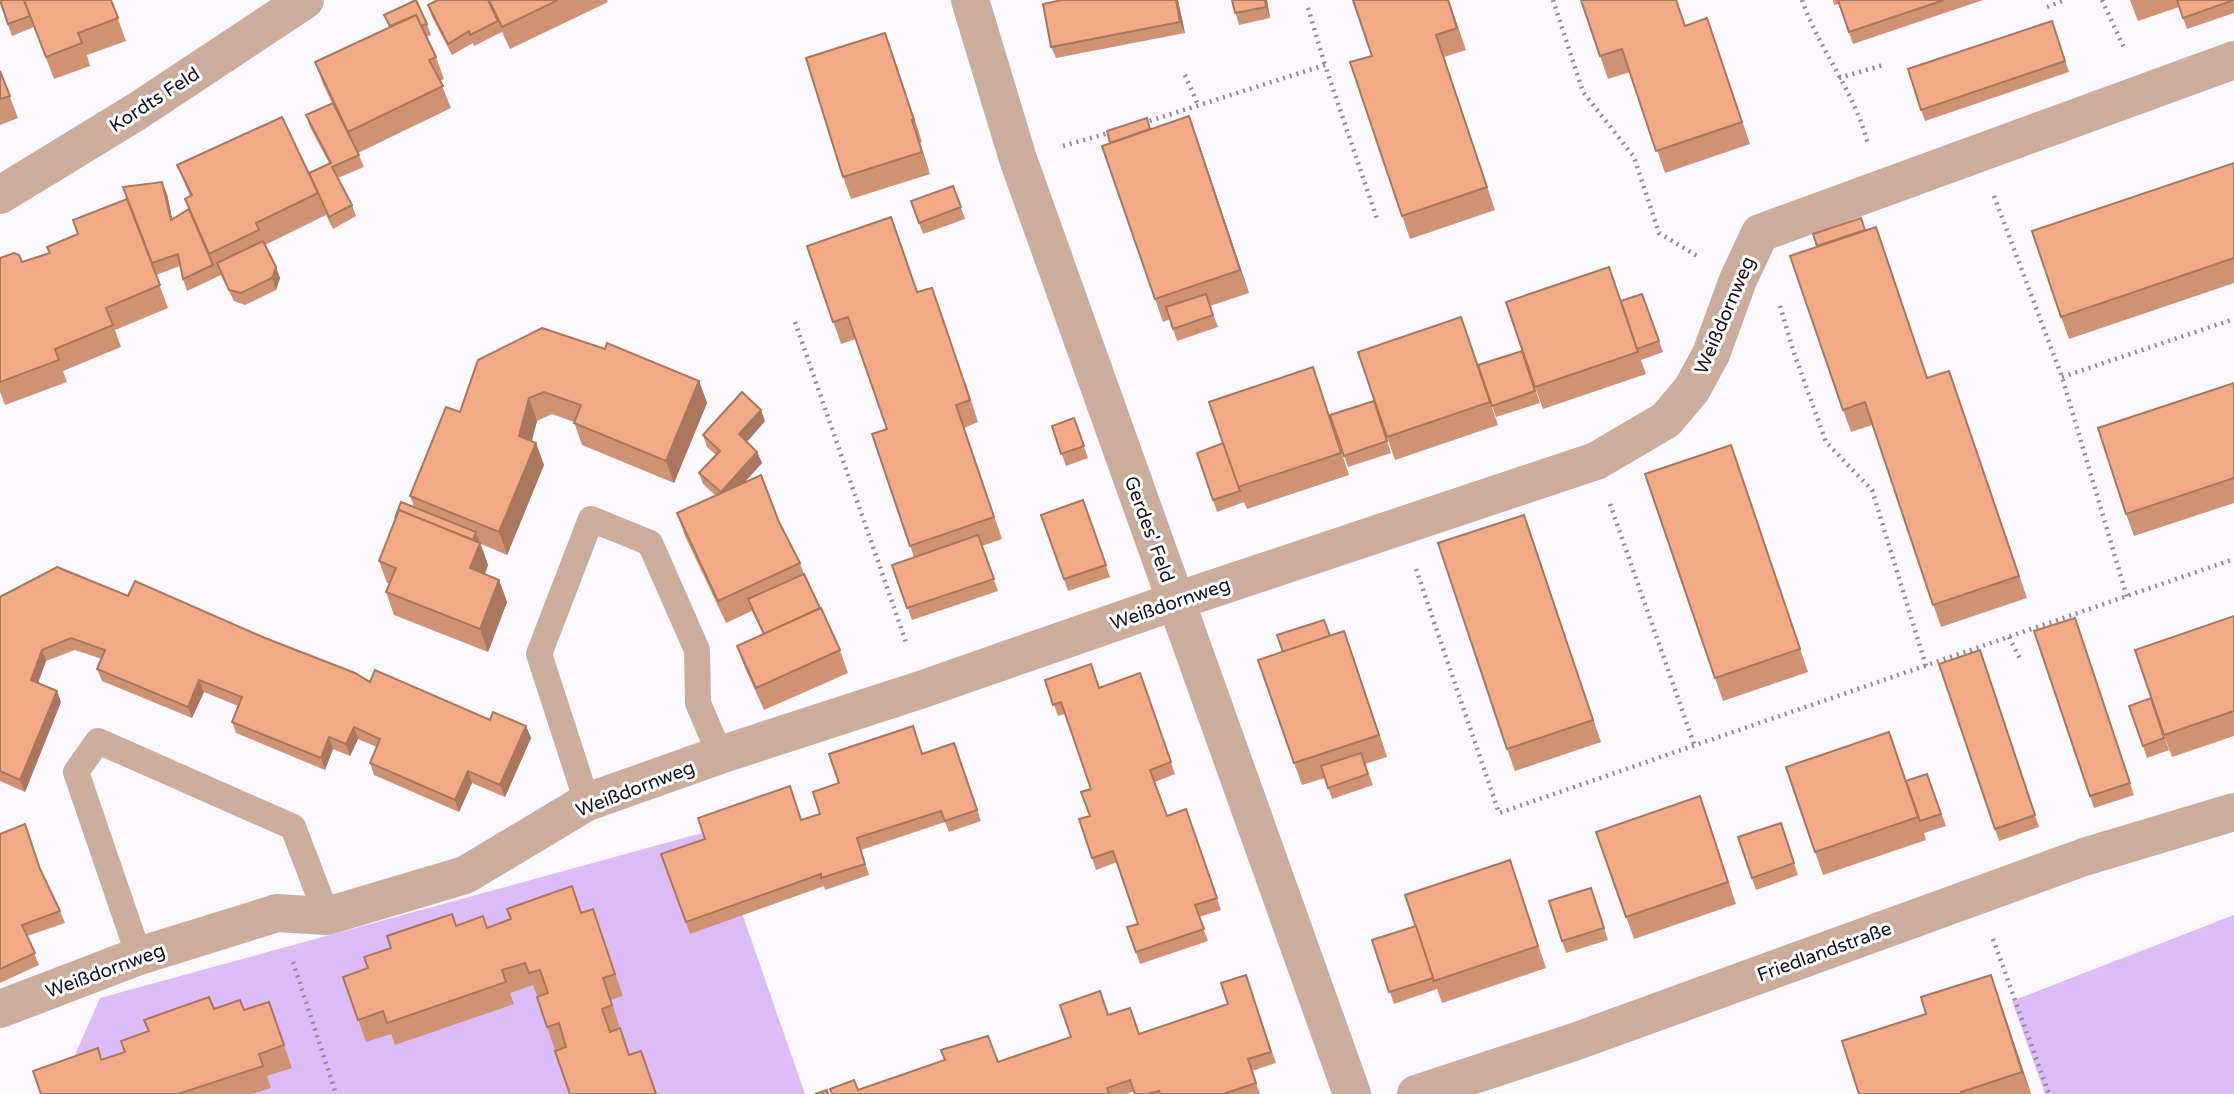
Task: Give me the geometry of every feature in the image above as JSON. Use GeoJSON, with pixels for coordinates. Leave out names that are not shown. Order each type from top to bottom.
{"type":"FeatureCollection","features":[{"type":"Feature","properties":{"kind":"street","name":"Kordts Feld"},"geometry":{"type":"LineString","coordinates":[[0,195],[136,112],[305,0]]}},
{"type":"Feature","properties":{"kind":"street","name":"Gerdes' Feld"},"geometry":{"type":"LineString","coordinates":[[970,0],[1018,159],[1352,1094]]}},
{"type":"Feature","properties":{"kind":"street","name":"Weißdornweg"},"geometry":{"type":"LineString","coordinates":[[0,1009],[139,956],[277,913],[327,916],[465,875],[587,802],[1596,461],[1666,420],[1692,389],[1711,354],[1738,280],[1760,233],[2234,60]]}},
{"type":"Feature","properties":{"kind":"street","name":"Friedlandstraße"},"geometry":{"type":"LineString","coordinates":[[1416,1094],[1577,1041],[2084,857],[2234,812]]}},
{"type":"Feature","properties":{"kind":"lane"},"geometry":{"type":"LineString","coordinates":[[587,802],[538,654],[591,519],[650,543],[697,650],[698,702],[720,755]]}},
{"type":"Feature","properties":{"kind":"lane"},"geometry":{"type":"LineString","coordinates":[[139,956],[76,772],[98,741],[293,827],[327,916]]}},
{"type":"Feature","properties":{"kind":"path"},"geometry":{"type":"LineString","coordinates":[[1553,0],[1583,92],[1634,157],[1659,233],[1738,280]]}},
{"type":"Feature","properties":{"kind":"path"},"geometry":{"type":"LineString","coordinates":[[1801,0],[1810,23],[1863,122],[1878,189]]}},
{"type":"Feature","properties":{"kind":"path"},"geometry":{"type":"LineString","coordinates":[[2047,8],[2065,0]]}},
{"type":"Feature","properties":{"kind":"path"},"geometry":{"type":"LineString","coordinates":[[2102,0],[2145,92]]}},
{"type":"Feature","properties":{"kind":"path"},"geometry":{"type":"LineString","coordinates":[[1308,8],[1378,222]]}},
{"type":"Feature","properties":{"kind":"path"},"geometry":{"type":"LineString","coordinates":[[1134,126],[1325,65]]}},
{"type":"Feature","properties":{"kind":"path"},"geometry":{"type":"LineString","coordinates":[[1839,78],[1883,65]]}},
{"type":"Feature","properties":{"kind":"path"},"geometry":{"type":"LineString","coordinates":[[1185,75],[1199,107]]}},
{"type":"Feature","properties":{"kind":"path"},"geometry":{"type":"LineString","coordinates":[[1018,159],[1121,129]]}},
{"type":"Feature","properties":{"kind":"path"},"geometry":{"type":"LineString","coordinates":[[1978,153],[2062,377],[2127,597]]}},
{"type":"Feature","properties":{"kind":"path"},"geometry":{"type":"LineString","coordinates":[[1779,299],[1794,353],[1826,442],[1872,490],[1926,666]]}},
{"type":"Feature","properties":{"kind":"path"},"geometry":{"type":"LineString","coordinates":[[2062,377],[2234,319]]}},
{"type":"Feature","properties":{"kind":"path"},"geometry":{"type":"LineString","coordinates":[[795,321],[923,689]]}},
{"type":"Feature","properties":{"kind":"path"},"geometry":{"type":"LineString","coordinates":[[1596,461],[1694,744]]}},
{"type":"Feature","properties":{"kind":"path"},"geometry":{"type":"LineString","coordinates":[[1401,525],[1499,813],[2234,559]]}},
{"type":"Feature","properties":{"kind":"path"},"geometry":{"type":"LineString","coordinates":[[2009,637],[2021,661]]}},
{"type":"Feature","properties":{"kind":"path"},"geometry":{"type":"LineString","coordinates":[[1977,895],[2049,1094]]}},
{"type":"Feature","properties":{"kind":"path"},"geometry":{"type":"LineString","coordinates":[[277,913],[336,1094]]}},
{"type":"Feature","properties":{"kind":"shaded area"},"geometry":{"type":"Polygon","coordinates":[[[713,830],[805,1094],[85,1094],[74,1057],[100,998],[713,830]]]}},
{"type":"Feature","properties":{"kind":"shaded area"},"geometry":{"type":"Polygon","coordinates":[[[2234,915],[2234,1094],[2045,1094],[2012,1001],[2234,915]]]}},
{"type":"Feature","properties":{"kind":"building"},"geometry":{"type":"Polygon","coordinates":[[[0,0],[24,0],[30,16],[8,24],[0,0]]]}},
{"type":"Feature","properties":{"kind":"building"},"geometry":{"type":"Polygon","coordinates":[[[24,0],[111,0],[118,18],[78,33],[82,43],[46,57],[24,0]]]}},
{"type":"Feature","properties":{"kind":"building"},"geometry":{"type":"Polygon","coordinates":[[[416,0],[427,24],[421,26],[416,15],[390,26],[384,15],[416,0]]]}},
{"type":"Feature","properties":{"kind":"building"},"geometry":{"type":"Polygon","coordinates":[[[438,0],[488,0],[498,21],[470,35],[469,31],[448,44],[428,5],[438,0]]]}},
{"type":"Feature","properties":{"kind":"building"},"geometry":{"type":"Polygon","coordinates":[[[489,0],[558,0],[502,27],[489,0]]]}},
{"type":"Feature","properties":{"kind":"building"},"geometry":{"type":"Polygon","coordinates":[[[1062,0],[1176,0],[1180,22],[1051,47],[1043,4],[1062,0]]]}},
{"type":"Feature","properties":{"kind":"building"},"geometry":{"type":"Polygon","coordinates":[[[1232,0],[1265,0],[1266,7],[1235,13],[1232,0]]]}},
{"type":"Feature","properties":{"kind":"building"},"geometry":{"type":"Polygon","coordinates":[[[1353,0],[1448,0],[1457,28],[1436,35],[1487,187],[1402,216],[1350,62],[1372,56],[1353,0]]]}},
{"type":"Feature","properties":{"kind":"building"},"geometry":{"type":"Polygon","coordinates":[[[1581,0],[1676,0],[1685,26],[1707,18],[1742,122],[1656,151],[1622,49],[1600,56],[1581,0]]]}},
{"type":"Feature","properties":{"kind":"building"},"geometry":{"type":"Polygon","coordinates":[[[1838,0],[1944,0],[1849,32],[1838,0]]]}},
{"type":"Feature","properties":{"kind":"building"},"geometry":{"type":"Polygon","coordinates":[[[2177,0],[2234,0],[2183,18],[2177,0]]]}},
{"type":"Feature","properties":{"kind":"building"},"geometry":{"type":"Polygon","coordinates":[[[416,15],[436,57],[429,60],[443,86],[348,132],[315,62],[416,15]]]}},
{"type":"Feature","properties":{"kind":"building"},"geometry":{"type":"Polygon","coordinates":[[[2052,21],[2065,61],[1921,110],[1908,69],[2052,21]]]}},
{"type":"Feature","properties":{"kind":"building"},"geometry":{"type":"Polygon","coordinates":[[[885,33],[922,152],[843,177],[806,58],[885,33]]]}},
{"type":"Feature","properties":{"kind":"building"},"geometry":{"type":"Polygon","coordinates":[[[0,71],[10,96],[0,99],[0,71]]]}},
{"type":"Feature","properties":{"kind":"building"},"geometry":{"type":"Polygon","coordinates":[[[333,103],[359,155],[332,167],[352,205],[329,217],[309,173],[331,163],[306,115],[333,103]]]}},
{"type":"Feature","properties":{"kind":"building"},"geometry":{"type":"Polygon","coordinates":[[[1189,116],[1240,270],[1155,299],[1102,146],[1189,116]]]}},
{"type":"Feature","properties":{"kind":"building"},"geometry":{"type":"Polygon","coordinates":[[[282,117],[318,193],[256,223],[259,230],[209,254],[185,199],[192,195],[177,165],[282,117]]]}},
{"type":"Feature","properties":{"kind":"building"},"geometry":{"type":"Polygon","coordinates":[[[1147,118],[1150,129],[1110,143],[1107,131],[1147,118]]]}},
{"type":"Feature","properties":{"kind":"building"},"geometry":{"type":"Polygon","coordinates":[[[2234,163],[2234,258],[2061,317],[2032,231],[2234,163]]]}},
{"type":"Feature","properties":{"kind":"building"},"geometry":{"type":"Polygon","coordinates":[[[162,182],[171,220],[189,209],[213,265],[183,279],[178,254],[152,263],[123,187],[162,182]]]}},
{"type":"Feature","properties":{"kind":"building"},"geometry":{"type":"Polygon","coordinates":[[[953,186],[961,207],[919,223],[911,201],[953,186]]]}},
{"type":"Feature","properties":{"kind":"building"},"geometry":{"type":"Polygon","coordinates":[[[127,199],[160,285],[106,308],[113,325],[55,349],[59,360],[0,382],[0,258],[14,253],[19,255],[22,262],[50,253],[47,247],[78,234],[73,220],[127,199]]]}},
{"type":"Feature","properties":{"kind":"building"},"geometry":{"type":"Polygon","coordinates":[[[891,217],[917,292],[932,288],[970,400],[956,405],[994,517],[910,546],[872,434],[887,429],[848,317],[833,322],[807,246],[891,217]]]}},
{"type":"Feature","properties":{"kind":"building"},"geometry":{"type":"Polygon","coordinates":[[[1861,218],[1865,230],[1817,246],[1813,234],[1861,218]]]}},
{"type":"Feature","properties":{"kind":"building"},"geometry":{"type":"Polygon","coordinates":[[[1876,227],[1927,378],[1949,371],[2019,576],[1933,605],[1865,402],[1843,410],[1790,256],[1876,227]]]}},
{"type":"Feature","properties":{"kind":"building"},"geometry":{"type":"Polygon","coordinates":[[[263,241],[276,267],[272,278],[241,293],[229,290],[217,263],[263,241]]]}},
{"type":"Feature","properties":{"kind":"building"},"geometry":{"type":"Polygon","coordinates":[[[1609,267],[1638,352],[1535,387],[1506,302],[1609,267]]]}},
{"type":"Feature","properties":{"kind":"building"},"geometry":{"type":"Polygon","coordinates":[[[1206,294],[1213,315],[1173,329],[1166,307],[1206,294]]]}},
{"type":"Feature","properties":{"kind":"building"},"geometry":{"type":"Polygon","coordinates":[[[1642,294],[1659,341],[1637,349],[1621,301],[1642,294]]]}},
{"type":"Feature","properties":{"kind":"building"},"geometry":{"type":"Polygon","coordinates":[[[1461,317],[1490,402],[1387,437],[1358,352],[1461,317]]]}},
{"type":"Feature","properties":{"kind":"building"},"geometry":{"type":"Polygon","coordinates":[[[542,328],[605,349],[607,343],[699,381],[666,461],[574,423],[581,405],[544,392],[529,398],[519,436],[536,443],[499,532],[410,496],[446,407],[460,412],[478,360],[542,328]]]}},
{"type":"Feature","properties":{"kind":"building"},"geometry":{"type":"Polygon","coordinates":[[[1522,351],[1535,391],[1492,406],[1478,365],[1522,351]]]}},
{"type":"Feature","properties":{"kind":"building"},"geometry":{"type":"Polygon","coordinates":[[[1313,367],[1341,453],[1238,487],[1209,402],[1313,367]]]}},
{"type":"Feature","properties":{"kind":"building"},"geometry":{"type":"Polygon","coordinates":[[[2234,383],[2234,478],[2126,514],[2098,428],[2234,383]]]}},
{"type":"Feature","properties":{"kind":"building"},"geometry":{"type":"Polygon","coordinates":[[[742,392],[761,410],[739,434],[757,452],[721,492],[699,473],[720,451],[703,435],[742,392]]]}},
{"type":"Feature","properties":{"kind":"building"},"geometry":{"type":"Polygon","coordinates":[[[1374,401],[1387,441],[1344,456],[1330,415],[1374,401]]]}},
{"type":"Feature","properties":{"kind":"building"},"geometry":{"type":"Polygon","coordinates":[[[1074,418],[1084,446],[1061,454],[1052,426],[1074,418]]]}},
{"type":"Feature","properties":{"kind":"building"},"geometry":{"type":"Polygon","coordinates":[[[1223,443],[1240,491],[1213,500],[1197,453],[1223,443]]]}},
{"type":"Feature","properties":{"kind":"building"},"geometry":{"type":"Polygon","coordinates":[[[1731,445],[1800,649],[1715,678],[1645,474],[1731,445]]]}},
{"type":"Feature","properties":{"kind":"building"},"geometry":{"type":"Polygon","coordinates":[[[761,475],[779,522],[800,563],[718,601],[677,513],[761,475]]]}},
{"type":"Feature","properties":{"kind":"building"},"geometry":{"type":"Polygon","coordinates":[[[1083,500],[1106,565],[1064,579],[1041,515],[1083,500]]]}},
{"type":"Feature","properties":{"kind":"building"},"geometry":{"type":"Polygon","coordinates":[[[401,502],[476,532],[473,540],[399,510],[395,518],[401,502]]]}},
{"type":"Feature","properties":{"kind":"building"},"geometry":{"type":"Polygon","coordinates":[[[399,510],[480,543],[470,568],[499,580],[480,629],[386,592],[396,568],[379,561],[399,510]]]}},
{"type":"Feature","properties":{"kind":"building"},"geometry":{"type":"Polygon","coordinates":[[[1524,515],[1593,720],[1507,749],[1438,543],[1524,515]]]}},
{"type":"Feature","properties":{"kind":"building"},"geometry":{"type":"Polygon","coordinates":[[[978,535],[994,579],[907,608],[892,565],[978,535]]]}},
{"type":"Feature","properties":{"kind":"building"},"geometry":{"type":"Polygon","coordinates":[[[57,567],[128,596],[135,581],[265,638],[355,673],[370,682],[375,670],[490,720],[493,712],[526,726],[500,785],[468,771],[455,800],[370,763],[380,739],[354,727],[346,744],[329,737],[321,758],[232,722],[242,697],[199,680],[188,707],[97,669],[105,650],[71,638],[42,650],[31,680],[57,691],[20,780],[0,771],[0,597],[57,567]]]}},
{"type":"Feature","properties":{"kind":"building"},"geometry":{"type":"Polygon","coordinates":[[[804,574],[820,608],[764,634],[748,599],[804,574]]]}},
{"type":"Feature","properties":{"kind":"building"},"geometry":{"type":"Polygon","coordinates":[[[821,608],[840,650],[756,688],[737,646],[821,608]]]}},
{"type":"Feature","properties":{"kind":"building"},"geometry":{"type":"Polygon","coordinates":[[[2234,616],[2234,711],[2164,735],[2135,650],[2234,616]]]}},
{"type":"Feature","properties":{"kind":"building"},"geometry":{"type":"Polygon","coordinates":[[[2075,618],[2130,783],[2090,796],[2034,631],[2075,618]]]}},
{"type":"Feature","properties":{"kind":"building"},"geometry":{"type":"Polygon","coordinates":[[[1324,620],[1330,636],[1283,652],[1277,635],[1324,620]]]}},
{"type":"Feature","properties":{"kind":"building"},"geometry":{"type":"Polygon","coordinates":[[[1344,631],[1379,735],[1294,763],[1258,660],[1344,631]]]}},
{"type":"Feature","properties":{"kind":"building"},"geometry":{"type":"Polygon","coordinates":[[[1980,650],[2035,815],[1995,829],[1939,664],[1980,650]]]}},
{"type":"Feature","properties":{"kind":"building"},"geometry":{"type":"Polygon","coordinates":[[[1091,664],[1099,688],[1140,673],[1171,762],[1150,770],[1167,816],[1186,809],[1217,898],[1195,905],[1204,929],[1136,952],[1127,927],[1138,924],[1113,851],[1092,858],[1079,819],[1090,816],[1081,792],[1091,789],[1061,702],[1053,705],[1045,680],[1091,664]]]}},
{"type":"Feature","properties":{"kind":"building"},"geometry":{"type":"Polygon","coordinates":[[[2151,698],[2164,738],[2143,746],[2129,706],[2151,698]]]}},
{"type":"Feature","properties":{"kind":"building"},"geometry":{"type":"Polygon","coordinates":[[[913,726],[922,754],[954,743],[977,810],[945,821],[941,811],[857,838],[865,864],[821,878],[821,874],[686,922],[661,854],[705,839],[698,818],[790,786],[801,820],[820,814],[813,792],[839,783],[829,754],[913,726]]]}},
{"type":"Feature","properties":{"kind":"building"},"geometry":{"type":"Polygon","coordinates":[[[1889,732],[1918,817],[1815,852],[1786,767],[1889,732]]]}},
{"type":"Feature","properties":{"kind":"building"},"geometry":{"type":"Polygon","coordinates":[[[1361,753],[1368,774],[1328,788],[1321,766],[1361,753]]]}},
{"type":"Feature","properties":{"kind":"building"},"geometry":{"type":"Polygon","coordinates":[[[1927,774],[1941,814],[1920,821],[1906,781],[1927,774]]]}},
{"type":"Feature","properties":{"kind":"building"},"geometry":{"type":"Polygon","coordinates":[[[1700,796],[1728,882],[1626,917],[1596,832],[1700,796]]]}},
{"type":"Feature","properties":{"kind":"building"},"geometry":{"type":"Polygon","coordinates":[[[1781,823],[1794,863],[1752,878],[1738,837],[1781,823]]]}},
{"type":"Feature","properties":{"kind":"building"},"geometry":{"type":"Polygon","coordinates":[[[25,824],[40,869],[60,911],[22,925],[35,953],[0,969],[0,834],[25,824]]]}},
{"type":"Feature","properties":{"kind":"building"},"geometry":{"type":"Polygon","coordinates":[[[1510,860],[1538,946],[1434,981],[1405,895],[1510,860]]]}},
{"type":"Feature","properties":{"kind":"building"},"geometry":{"type":"Polygon","coordinates":[[[572,886],[581,913],[593,909],[615,974],[603,978],[612,1005],[602,1009],[610,1032],[620,1028],[629,1055],[641,1051],[656,1094],[570,1094],[555,1051],[566,1047],[559,1023],[547,1027],[537,997],[548,993],[540,970],[529,973],[525,963],[502,970],[506,982],[387,1023],[383,1011],[358,1020],[343,977],[368,968],[364,957],[391,948],[387,936],[452,914],[456,926],[483,916],[487,928],[511,919],[507,909],[572,886]]]}},
{"type":"Feature","properties":{"kind":"building"},"geometry":{"type":"Polygon","coordinates":[[[1591,888],[1604,928],[1562,941],[1549,901],[1591,888]]]}},
{"type":"Feature","properties":{"kind":"building"},"geometry":{"type":"Polygon","coordinates":[[[1416,926],[1433,978],[1389,992],[1372,940],[1416,926]]]}},
{"type":"Feature","properties":{"kind":"building"},"geometry":{"type":"Polygon","coordinates":[[[1246,975],[1271,1052],[1248,1059],[1256,1083],[1223,1094],[1160,1094],[1159,1091],[1135,1094],[1130,1080],[1107,1088],[1109,1094],[832,1094],[830,1089],[854,1080],[858,1090],[945,1060],[941,1050],[988,1036],[998,1062],[1071,1037],[1060,1005],[1100,991],[1108,1015],[1130,1008],[1139,1034],[1228,1004],[1221,983],[1246,975]]]}},
{"type":"Feature","properties":{"kind":"building"},"geometry":{"type":"Polygon","coordinates":[[[1991,975],[2022,1072],[1961,1094],[1859,1094],[1842,1041],[1926,1014],[1921,997],[1991,975]]]}},
{"type":"Feature","properties":{"kind":"building"},"geometry":{"type":"Polygon","coordinates":[[[209,997],[214,1009],[240,1000],[244,1010],[269,1002],[284,1045],[259,1054],[263,1066],[178,1094],[41,1094],[33,1071],[98,1048],[101,1060],[125,1052],[121,1041],[149,1031],[144,1020],[209,997]]]}}]}
